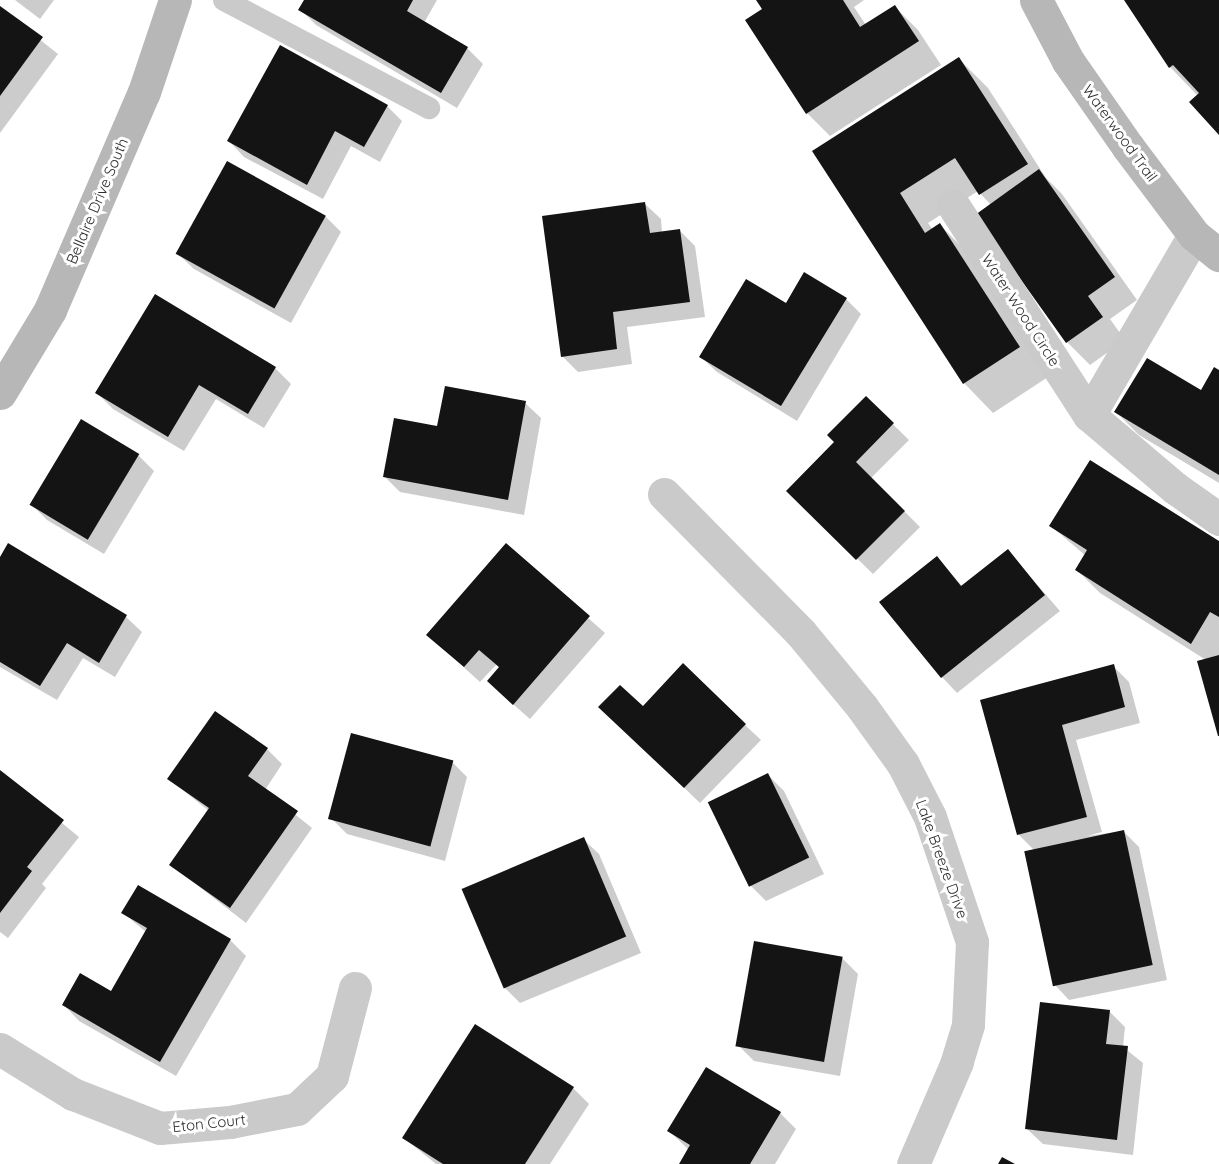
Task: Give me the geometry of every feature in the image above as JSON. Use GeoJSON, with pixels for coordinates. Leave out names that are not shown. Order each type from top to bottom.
{"type":"FeatureCollection","features":[{"type":"Feature","properties":{"kind":"street","name":"Bellaire Drive South"},"geometry":{"type":"LineString","coordinates":[[0,393],[50,310],[144,92],[175,0]]}},
{"type":"Feature","properties":{"kind":"street","name":"Waterwood Trail"},"geometry":{"type":"LineString","coordinates":[[1035,0],[1068,61],[1194,235],[1219,255]]}},
{"type":"Feature","properties":{"kind":"street","name":"Water Wood Circle"},"geometry":{"type":"LineString","coordinates":[[953,205],[1089,415],[1175,488],[1219,519]]}},
{"type":"Feature","properties":{"kind":"street"},"geometry":{"type":"LineString","coordinates":[[1089,415],[1194,235]]}},
{"type":"Feature","properties":{"kind":"street","name":"Lake Breeze Drive"},"geometry":{"type":"LineString","coordinates":[[664,494],[801,633],[862,707],[903,764],[930,818],[972,942],[968,1025],[957,1062],[913,1164]]}},
{"type":"Feature","properties":{"kind":"street","name":"Eton Court"},"geometry":{"type":"LineString","coordinates":[[0,1049],[74,1094],[160,1128],[230,1122],[297,1109],[332,1076],[355,988]]}},
{"type":"Feature","properties":{"kind":"lane"},"geometry":{"type":"LineString","coordinates":[[224,0],[429,108]]}},
{"type":"Feature","properties":{"kind":"building"},"geometry":{"type":"Polygon","coordinates":[[[304,0],[413,0],[407,11],[468,47],[441,93],[298,10],[304,0]]]}},
{"type":"Feature","properties":{"kind":"building"},"geometry":{"type":"Polygon","coordinates":[[[756,0],[843,0],[860,27],[895,5],[919,41],[806,114],[745,20],[762,9],[756,0]]]}},
{"type":"Feature","properties":{"kind":"building"},"geometry":{"type":"Polygon","coordinates":[[[1124,0],[1219,0],[1219,135],[1189,102],[1199,93],[1173,65],[1169,68],[1124,0]]]}},
{"type":"Feature","properties":{"kind":"building"},"geometry":{"type":"Polygon","coordinates":[[[0,6],[43,37],[0,96],[0,6]]]}},
{"type":"Feature","properties":{"kind":"building"},"geometry":{"type":"Polygon","coordinates":[[[280,45],[388,105],[364,147],[335,131],[307,185],[227,141],[280,45]]]}},
{"type":"Feature","properties":{"kind":"building"},"geometry":{"type":"Polygon","coordinates":[[[959,57],[1028,164],[979,195],[955,158],[900,193],[925,233],[940,223],[1020,347],[963,384],[812,151],[959,57]]]}},
{"type":"Feature","properties":{"kind":"building"},"geometry":{"type":"Polygon","coordinates":[[[227,161],[326,216],[274,308],[176,254],[227,161]]]}},
{"type":"Feature","properties":{"kind":"building"},"geometry":{"type":"Polygon","coordinates":[[[1039,169],[1115,277],[1088,296],[1103,317],[1066,343],[975,215],[1039,169]]]}},
{"type":"Feature","properties":{"kind":"building"},"geometry":{"type":"Polygon","coordinates":[[[645,202],[650,233],[680,229],[690,302],[613,312],[617,349],[561,357],[542,216],[645,202]]]}},
{"type":"Feature","properties":{"kind":"building"},"geometry":{"type":"Polygon","coordinates":[[[804,272],[847,298],[781,406],[699,357],[746,279],[786,303],[804,272]]]}},
{"type":"Feature","properties":{"kind":"building"},"geometry":{"type":"Polygon","coordinates":[[[155,294],[276,367],[248,414],[199,385],[168,437],[95,393],[155,294]]]}},
{"type":"Feature","properties":{"kind":"building"},"geometry":{"type":"Polygon","coordinates":[[[1147,358],[1201,390],[1214,367],[1219,370],[1219,475],[1114,412],[1147,358]]]}},
{"type":"Feature","properties":{"kind":"building"},"geometry":{"type":"Polygon","coordinates":[[[445,386],[526,401],[508,500],[383,477],[394,418],[437,426],[445,386]]]}},
{"type":"Feature","properties":{"kind":"building"},"geometry":{"type":"Polygon","coordinates":[[[866,396],[894,423],[856,462],[905,511],[856,560],[786,491],[834,442],[827,435],[866,396]]]}},
{"type":"Feature","properties":{"kind":"building"},"geometry":{"type":"Polygon","coordinates":[[[81,419],[139,454],[88,540],[29,505],[81,419]]]}},
{"type":"Feature","properties":{"kind":"building"},"geometry":{"type":"Polygon","coordinates":[[[1090,460],[1219,541],[1219,617],[1210,612],[1191,644],[1075,570],[1087,550],[1049,526],[1090,460]]]}},
{"type":"Feature","properties":{"kind":"building"},"geometry":{"type":"Polygon","coordinates":[[[8,543],[127,615],[99,663],[67,643],[40,686],[0,662],[0,557],[8,543]]]}},
{"type":"Feature","properties":{"kind":"building"},"geometry":{"type":"Polygon","coordinates":[[[506,543],[590,616],[513,705],[487,681],[499,667],[479,650],[464,667],[426,635],[506,543]]]}},
{"type":"Feature","properties":{"kind":"building"},"geometry":{"type":"Polygon","coordinates":[[[1008,549],[1045,595],[941,678],[879,602],[937,556],[961,586],[1008,549]]]}},
{"type":"Feature","properties":{"kind":"building"},"geometry":{"type":"Polygon","coordinates":[[[1219,655],[1219,736],[1218,736],[1197,661],[1219,655]]]}},
{"type":"Feature","properties":{"kind":"building"},"geometry":{"type":"Polygon","coordinates":[[[683,663],[746,724],[684,788],[598,707],[620,685],[643,706],[683,663]]]}},
{"type":"Feature","properties":{"kind":"building"},"geometry":{"type":"Polygon","coordinates":[[[1114,664],[1125,707],[1062,725],[1087,817],[1017,835],[980,700],[1114,664]]]}},
{"type":"Feature","properties":{"kind":"building"},"geometry":{"type":"Polygon","coordinates":[[[215,711],[268,748],[248,776],[298,811],[230,908],[169,865],[209,808],[167,779],[215,711]]]}},
{"type":"Feature","properties":{"kind":"building"},"geometry":{"type":"Polygon","coordinates":[[[351,733],[453,760],[430,846],[328,819],[351,733]]]}},
{"type":"Feature","properties":{"kind":"building"},"geometry":{"type":"Polygon","coordinates":[[[0,770],[64,820],[27,867],[32,871],[0,913],[0,770]]]}},
{"type":"Feature","properties":{"kind":"building"},"geometry":{"type":"Polygon","coordinates":[[[768,773],[809,857],[749,887],[708,802],[768,773]]]}},
{"type":"Feature","properties":{"kind":"building"},"geometry":{"type":"Polygon","coordinates":[[[1124,830],[1153,965],[1053,986],[1024,851],[1124,830]]]}},
{"type":"Feature","properties":{"kind":"building"},"geometry":{"type":"Polygon","coordinates":[[[584,837],[626,936],[504,988],[462,889],[584,837]]]}},
{"type":"Feature","properties":{"kind":"building"},"geometry":{"type":"Polygon","coordinates":[[[138,885],[231,939],[160,1062],[62,1005],[80,973],[111,991],[147,928],[121,913],[138,885]]]}},
{"type":"Feature","properties":{"kind":"building"},"geometry":{"type":"Polygon","coordinates":[[[754,941],[843,957],[824,1062],[735,1046],[754,941]]]}},
{"type":"Feature","properties":{"kind":"building"},"geometry":{"type":"Polygon","coordinates":[[[1040,1002],[1110,1010],[1106,1044],[1128,1046],[1117,1140],[1025,1129],[1040,1002]]]}},
{"type":"Feature","properties":{"kind":"building"},"geometry":{"type":"Polygon","coordinates":[[[475,1024],[574,1087],[525,1164],[443,1164],[402,1138],[475,1024]]]}},
{"type":"Feature","properties":{"kind":"building"},"geometry":{"type":"Polygon","coordinates":[[[706,1067],[781,1112],[750,1164],[679,1164],[690,1145],[667,1131],[706,1067]]]}},
{"type":"Feature","properties":{"kind":"building"},"geometry":{"type":"Polygon","coordinates":[[[1002,1157],[1015,1164],[998,1164],[1002,1157]]]}}]}
